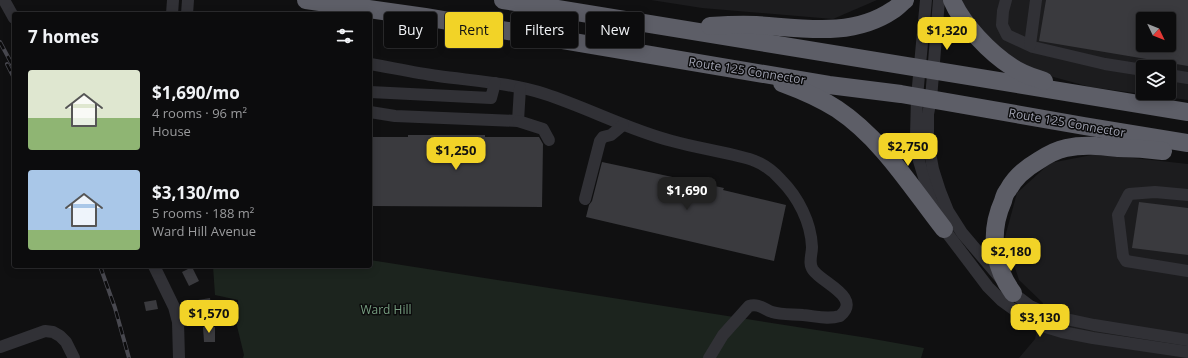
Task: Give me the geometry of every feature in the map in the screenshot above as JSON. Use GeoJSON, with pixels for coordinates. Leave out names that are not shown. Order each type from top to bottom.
{"type":"FeatureCollection","features":[{"type":"Feature","properties":{"kind":"highway","name":"Route 125 Connector"},"geometry":{"type":"LineString","coordinates":[[306,0],[411,15],[753,72],[924,98],[1188,143]]}},
{"type":"Feature","properties":{"kind":"highway"},"geometry":{"type":"LineString","coordinates":[[503,0],[1188,112]]}},
{"type":"Feature","properties":{"kind":"highway"},"geometry":{"type":"LineString","coordinates":[[665,27],[733,25],[828,30],[844,29],[878,19],[895,10],[905,0]]}},
{"type":"Feature","properties":{"kind":"highway"},"geometry":{"type":"LineString","coordinates":[[952,0],[965,22],[978,37],[1011,67],[1068,93]]}},
{"type":"Feature","properties":{"kind":"highway"},"geometry":{"type":"LineString","coordinates":[[753,72],[814,96],[837,109],[849,118],[877,143],[944,229]]}},
{"type":"Feature","properties":{"kind":"highway"},"geometry":{"type":"LineString","coordinates":[[1014,293],[1005,282],[999,268],[994,243],[999,211],[1007,190],[1020,174],[1051,153],[1064,148],[1083,145],[1139,148],[1188,153]]}},
{"type":"Feature","properties":{"kind":"street"},"geometry":{"type":"LineString","coordinates":[[4,0],[12,14]]}},
{"type":"Feature","properties":{"kind":"street"},"geometry":{"type":"LineString","coordinates":[[172,12],[173,0]]}},
{"type":"Feature","properties":{"kind":"street"},"geometry":{"type":"LineString","coordinates":[[187,12],[188,0]]}},
{"type":"Feature","properties":{"kind":"street"},"geometry":{"type":"LineString","coordinates":[[926,0],[927,70]]}},
{"type":"Feature","properties":{"kind":"street"},"geometry":{"type":"LineString","coordinates":[[939,0],[927,70],[924,98],[916,136],[919,161],[931,200],[944,229],[988,288],[1008,305],[1039,325],[1062,332],[1093,338],[1188,352]]}},
{"type":"Feature","properties":{"kind":"street"},"geometry":{"type":"LineString","coordinates":[[1006,0],[1003,10],[1002,25],[1008,35],[1030,45],[1106,64],[1136,69]]}},
{"type":"Feature","properties":{"kind":"street"},"geometry":{"type":"LineString","coordinates":[[1030,45],[1036,0]]}},
{"type":"Feature","properties":{"kind":"street"},"geometry":{"type":"LineString","coordinates":[[372,64],[435,76],[495,83],[520,88],[562,100],[623,125],[672,142],[754,160],[769,169],[782,180],[796,198],[805,214],[812,247],[810,263],[813,270],[840,292],[848,302],[847,307],[840,316],[823,318],[772,312],[760,306],[749,306],[723,335],[709,358]]}},
{"type":"Feature","properties":{"kind":"street"},"geometry":{"type":"LineString","coordinates":[[1176,76],[1188,78]]}},
{"type":"Feature","properties":{"kind":"street"},"geometry":{"type":"LineString","coordinates":[[372,92],[491,98],[495,83]]}},
{"type":"Feature","properties":{"kind":"street"},"geometry":{"type":"LineString","coordinates":[[518,121],[520,88]]}},
{"type":"Feature","properties":{"kind":"street"},"geometry":{"type":"LineString","coordinates":[[924,98],[928,114],[928,142],[933,169],[946,204],[962,232],[1014,293],[1030,306],[1052,316],[1094,325],[1188,340]]}},
{"type":"Feature","properties":{"kind":"street"},"geometry":{"type":"LineString","coordinates":[[372,112],[394,116],[518,121],[543,129],[549,140]]}},
{"type":"Feature","properties":{"kind":"street"},"geometry":{"type":"LineString","coordinates":[[585,199],[600,140],[603,137],[611,135],[623,125]]}},
{"type":"Feature","properties":{"kind":"street"},"geometry":{"type":"LineString","coordinates":[[1188,196],[1155,192],[1129,194],[1118,215],[1123,256],[1126,260],[1188,272]]}},
{"type":"Feature","properties":{"kind":"street"},"geometry":{"type":"LineString","coordinates":[[155,268],[174,307],[178,322],[180,358]]}},
{"type":"Feature","properties":{"kind":"street"},"geometry":{"type":"LineString","coordinates":[[0,347],[45,331],[53,332],[66,342],[74,358]]}},
{"type":"Feature","properties":{"kind":"shaded area"},"geometry":{"type":"Polygon","coordinates":[[[651,0],[877,0],[833,19],[702,8],[651,0]]]}},
{"type":"Feature","properties":{"kind":"shaded area"},"geometry":{"type":"Polygon","coordinates":[[[960,0],[1188,0],[1188,100],[1176,98],[1176,60],[1136,60],[1136,93],[1090,87],[1028,70],[984,36],[960,0]]]}},
{"type":"Feature","properties":{"kind":"shaded area"},"geometry":{"type":"Polygon","coordinates":[[[1097,154],[1188,164],[1188,358],[1019,358],[1035,339],[1043,303],[1019,280],[1005,237],[1017,193],[1050,163],[1097,154]]]}},
{"type":"Feature","properties":{"kind":"green space","name":"Ward Hill"},"geometry":{"type":"Polygon","coordinates":[[[372,260],[924,348],[921,358],[243,358],[244,355],[237,326],[238,300],[215,295],[213,268],[372,268],[372,260]]]}},
{"type":"Feature","properties":{"kind":"building"},"geometry":{"type":"Polygon","coordinates":[[[1046,0],[1188,0],[1188,66],[1176,64],[1176,60],[1152,60],[1039,41],[1046,0]]]}},
{"type":"Feature","properties":{"kind":"building"},"geometry":{"type":"Polygon","coordinates":[[[408,135],[485,135],[485,137],[539,137],[543,144],[542,207],[372,206],[372,137],[408,137],[408,135]]]}},
{"type":"Feature","properties":{"kind":"building"},"geometry":{"type":"Polygon","coordinates":[[[602,162],[724,188],[723,190],[786,205],[774,261],[586,217],[589,205],[592,201],[602,162]]]}},
{"type":"Feature","properties":{"kind":"building"},"geometry":{"type":"Polygon","coordinates":[[[1139,202],[1188,208],[1188,255],[1132,248],[1139,202]]]}},
{"type":"Feature","properties":{"kind":"building"},"geometry":{"type":"Polygon","coordinates":[[[192,268],[199,281],[189,286],[182,272],[192,268]]]}},
{"type":"Feature","properties":{"kind":"building"},"geometry":{"type":"Polygon","coordinates":[[[210,298],[212,312],[200,314],[198,300],[210,298]]]}},
{"type":"Feature","properties":{"kind":"building"},"geometry":{"type":"Polygon","coordinates":[[[156,300],[158,309],[146,311],[144,302],[156,300]]]}},
{"type":"Feature","properties":{"kind":"building"},"geometry":{"type":"Polygon","coordinates":[[[203,327],[215,327],[215,342],[204,342],[203,327]]]}},
{"type":"Feature","properties":{"kind":"railway"},"geometry":{"type":"LineString","coordinates":[[0,42],[12,64]]}},
{"type":"Feature","properties":{"kind":"railway"},"geometry":{"type":"LineString","coordinates":[[7,64],[12,74]]}},
{"type":"Feature","properties":{"kind":"railway"},"geometry":{"type":"LineString","coordinates":[[101,268],[115,308],[129,358]]}}]}
